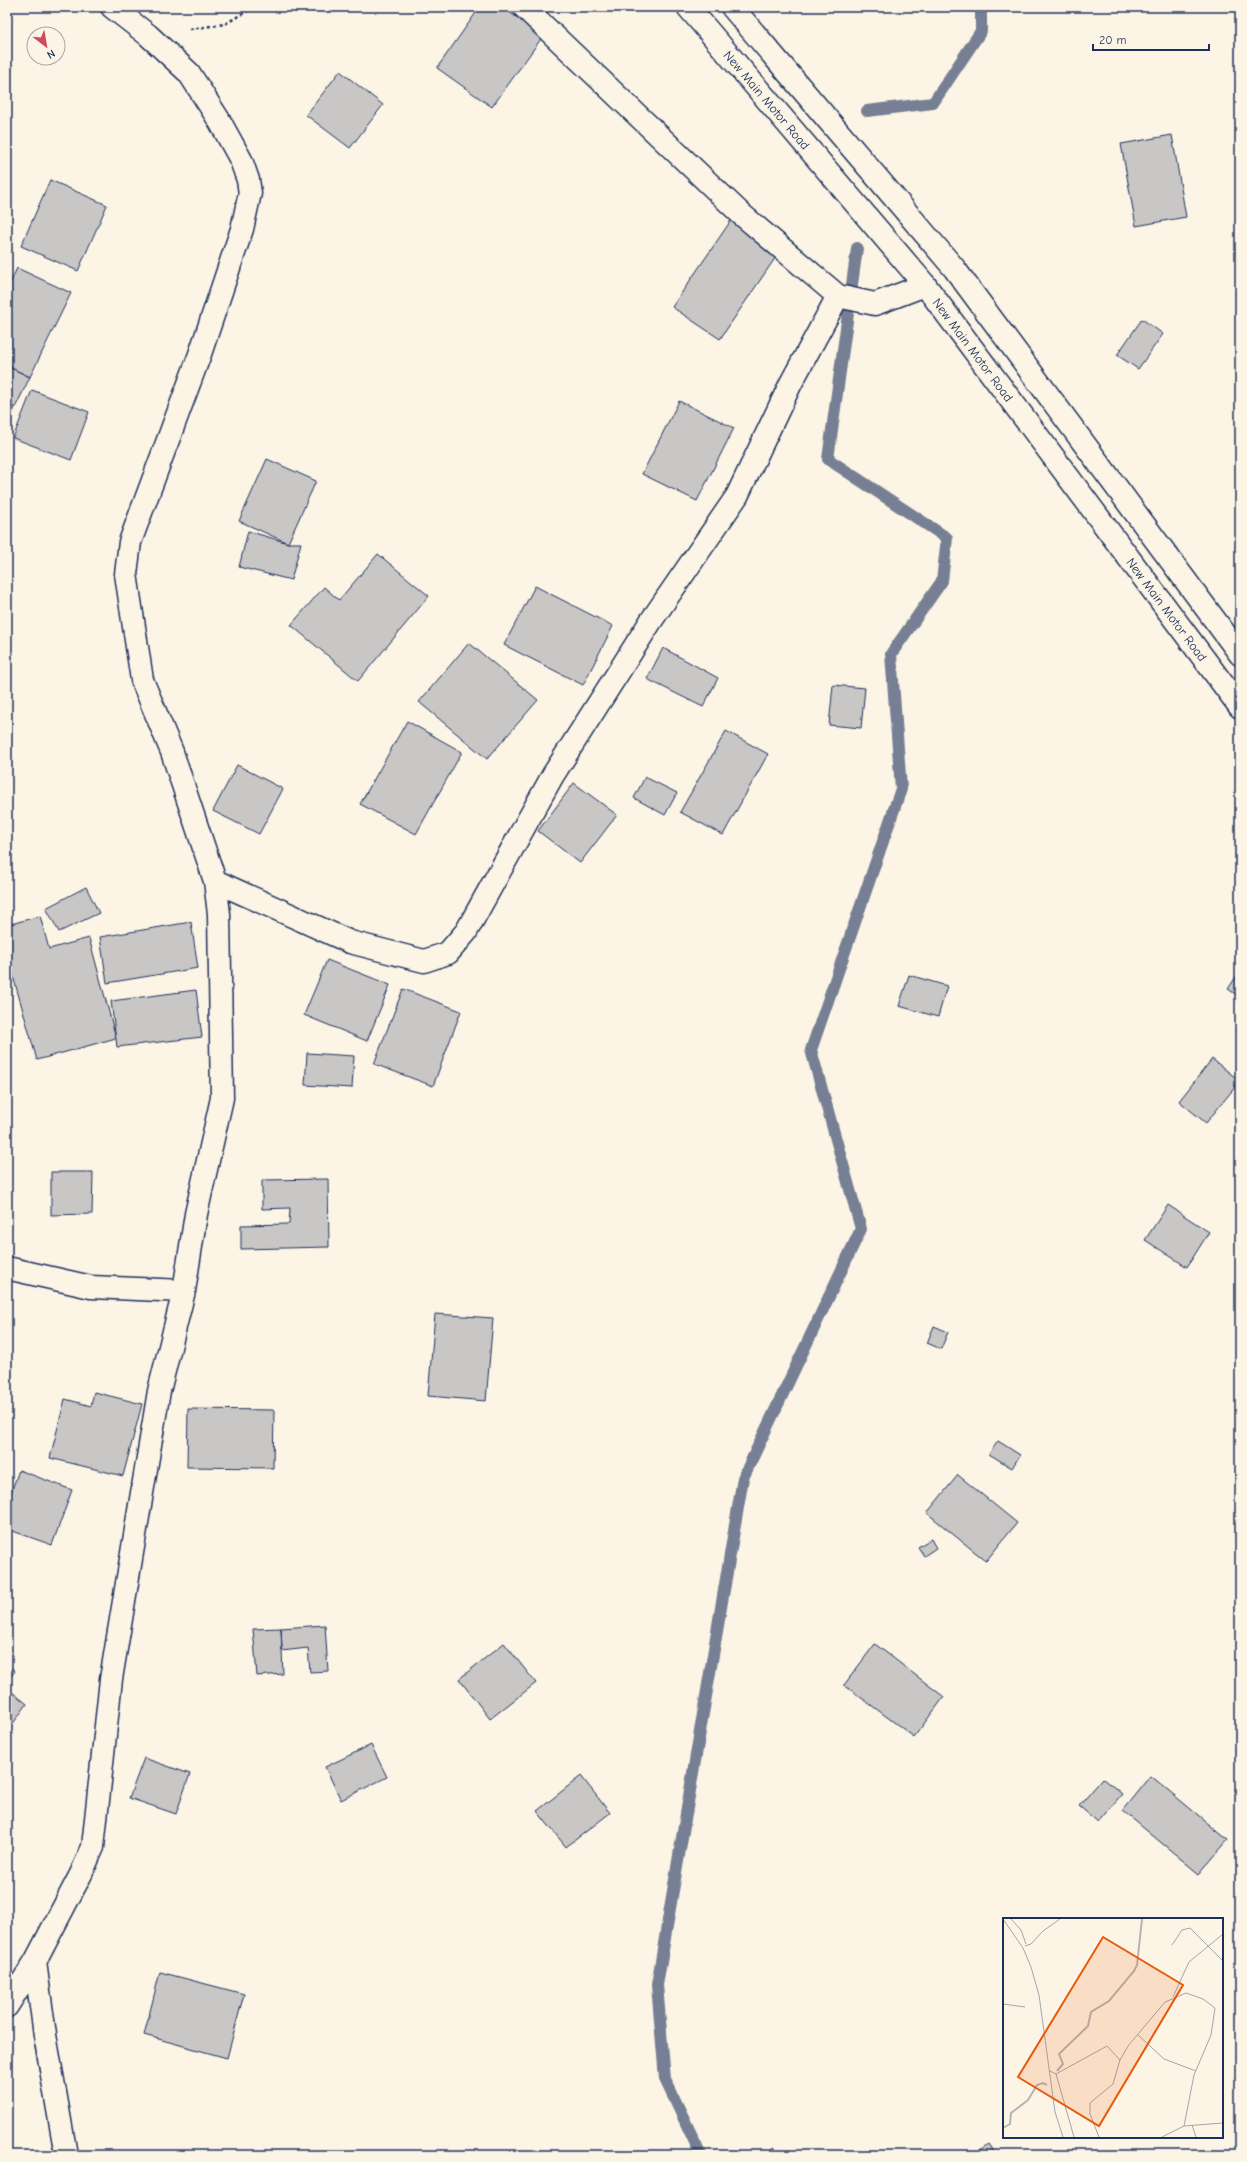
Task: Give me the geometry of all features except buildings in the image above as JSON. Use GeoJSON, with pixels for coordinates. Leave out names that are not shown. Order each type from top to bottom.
{"type":"FeatureCollection","features":[{"type":"Feature","properties":{"kind":"main road"},"geometry":{"type":"LineString","coordinates":[[7,2006],[35,1962],[93,1848],[111,1679],[159,1392],[184,1291],[196,1214],[222,1098],[219,914],[215,881],[172,752],[142,680],[126,574],[130,542],[200,354],[242,229],[250,193],[248,180],[241,160],[202,93],[188,73],[148,35],[112,7]]}},
{"type":"Feature","properties":{"kind":"main road"},"geometry":{"type":"LineString","coordinates":[[524,7],[740,213],[838,296],[875,304],[925,285]]}},
{"type":"Feature","properties":{"kind":"main road","name":"New Main Motor Road"},"geometry":{"type":"LineString","coordinates":[[688,7],[925,285],[1240,707]]}},
{"type":"Feature","properties":{"kind":"main road"},"geometry":{"type":"LineString","coordinates":[[732,7],[954,268],[1240,654]]}},
{"type":"Feature","properties":{"kind":"main road"},"geometry":{"type":"LineString","coordinates":[[215,881],[350,942],[424,961],[448,953],[466,932],[553,775],[651,621],[737,496],[791,383],[838,296]]}},
{"type":"Feature","properties":{"kind":"main road"},"geometry":{"type":"LineString","coordinates":[[7,1268],[91,1287],[184,1291]]}},
{"type":"Feature","properties":{"kind":"main road"},"geometry":{"type":"LineString","coordinates":[[35,1962],[44,2036],[66,2155]]}},
{"type":"Feature","properties":{"kind":"path"},"geometry":{"type":"LineString","coordinates":[[148,35],[225,24],[254,7]]}},
{"type":"Feature","properties":{"kind":"waterway"},"geometry":{"type":"LineString","coordinates":[[867,111],[933,103],[981,31],[981,7]]}},
{"type":"Feature","properties":{"kind":"waterway"},"geometry":{"type":"LineString","coordinates":[[701,2155],[665,2079],[657,1985],[743,1478],[861,1229],[811,1050],[901,789],[891,654],[942,581],[947,538],[828,459],[857,248]]}}]}
